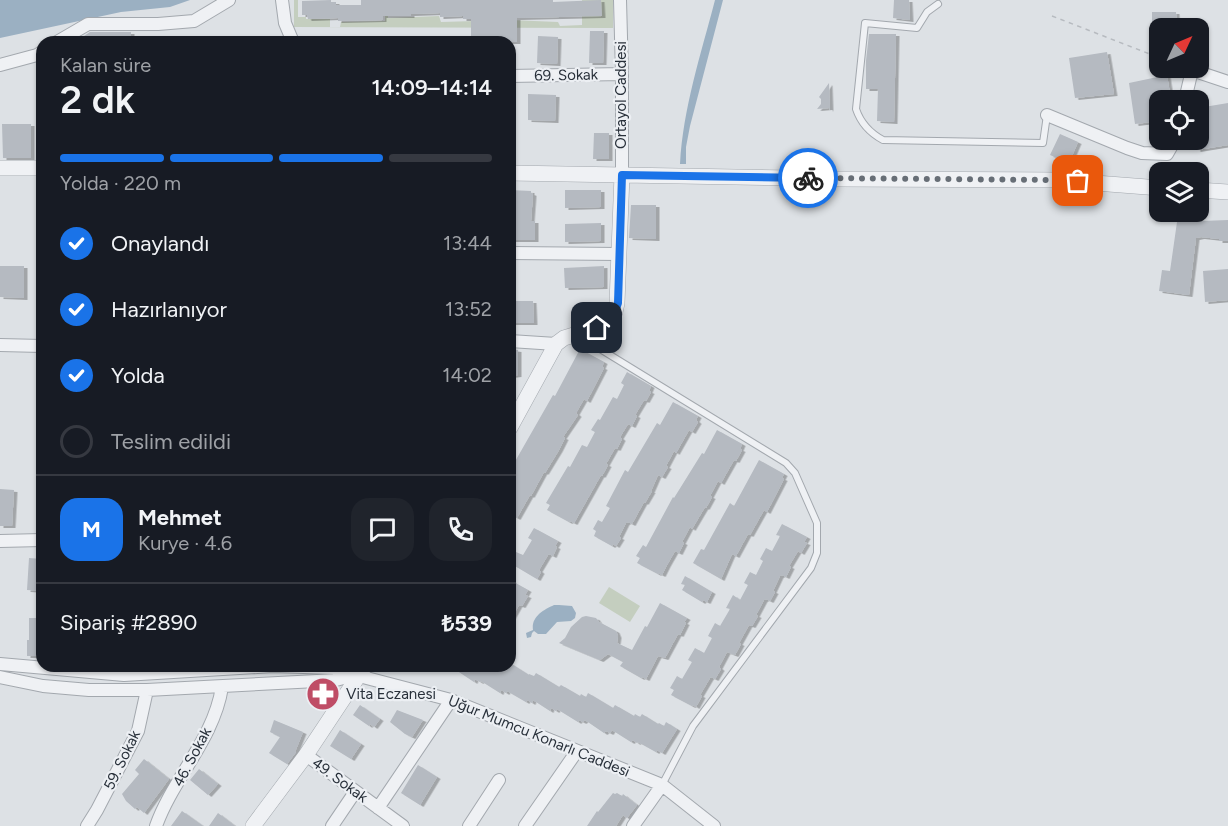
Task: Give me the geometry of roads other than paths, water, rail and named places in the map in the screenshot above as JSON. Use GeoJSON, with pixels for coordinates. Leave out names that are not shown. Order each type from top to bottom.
{"type":"FeatureCollection","features":[{"type":"Feature","properties":{"kind":"street"},"geometry":{"type":"LineString","coordinates":[[67,36],[88,24],[158,24],[194,21],[229,0]]}},
{"type":"Feature","properties":{"kind":"street"},"geometry":{"type":"LineString","coordinates":[[282,0],[285,23],[290,36]]}},
{"type":"Feature","properties":{"kind":"street","name":"Ortayol Caddesi"},"geometry":{"type":"LineString","coordinates":[[556,344],[564,338],[597,328],[610,321],[618,303],[622,175],[620,0]]}},
{"type":"Feature","properties":{"kind":"street"},"geometry":{"type":"LineString","coordinates":[[0,65],[36,54]]}},
{"type":"Feature","properties":{"kind":"street"},"geometry":{"type":"LineString","coordinates":[[1187,90],[1192,70],[1228,82]]}},
{"type":"Feature","properties":{"kind":"street","name":"69. Sokak"},"geometry":{"type":"LineString","coordinates":[[516,76],[622,74]]}},
{"type":"Feature","properties":{"kind":"street"},"geometry":{"type":"LineString","coordinates":[[1047,115],[1142,153],[1167,154],[1169,150]]}},
{"type":"Feature","properties":{"kind":"street"},"geometry":{"type":"LineString","coordinates":[[0,168],[36,168]]}},
{"type":"Feature","properties":{"kind":"street"},"geometry":{"type":"LineString","coordinates":[[516,173],[1058,180],[1149,187]]}},
{"type":"Feature","properties":{"kind":"street"},"geometry":{"type":"LineString","coordinates":[[1209,191],[1228,192]]}},
{"type":"Feature","properties":{"kind":"street"},"geometry":{"type":"LineString","coordinates":[[516,253],[619,254]]}},
{"type":"Feature","properties":{"kind":"street"},"geometry":{"type":"LineString","coordinates":[[516,341],[556,344],[516,417]]}},
{"type":"Feature","properties":{"kind":"street"},"geometry":{"type":"LineString","coordinates":[[0,345],[36,346]]}},
{"type":"Feature","properties":{"kind":"street"},"geometry":{"type":"LineString","coordinates":[[0,541],[36,540]]}},
{"type":"Feature","properties":{"kind":"street","name":"Uğur Mumcu Konarlı Caddesi"},"geometry":{"type":"LineString","coordinates":[[0,664],[36,667]]}},
{"type":"Feature","properties":{"kind":"street","name":"Uğur Mumcu Konarlı Caddesi"},"geometry":{"type":"LineString","coordinates":[[90,672],[124,675],[146,672]]}},
{"type":"Feature","properties":{"kind":"street"},"geometry":{"type":"LineString","coordinates":[[253,826],[306,755],[358,672]]}},
{"type":"Feature","properties":{"kind":"street","name":"Uğur Mumcu Konarlı Caddesi"},"geometry":{"type":"LineString","coordinates":[[0,676],[43,686],[90,690],[147,690],[336,680],[358,672],[451,700],[662,785],[714,826]]}},
{"type":"Feature","properties":{"kind":"street","name":"46. Sokak"},"geometry":{"type":"LineString","coordinates":[[156,826],[162,811],[202,743],[220,698],[222,687]]}},
{"type":"Feature","properties":{"kind":"street","name":"59. Sokak"},"geometry":{"type":"LineString","coordinates":[[87,826],[138,731],[147,690]]}},
{"type":"Feature","properties":{"kind":"street"},"geometry":{"type":"LineString","coordinates":[[378,808],[451,700]]}},
{"type":"Feature","properties":{"kind":"street"},"geometry":{"type":"LineString","coordinates":[[525,826],[577,751]]}},
{"type":"Feature","properties":{"kind":"street","name":"49. Sokak"},"geometry":{"type":"LineString","coordinates":[[306,755],[403,826]]}},
{"type":"Feature","properties":{"kind":"street"},"geometry":{"type":"LineString","coordinates":[[469,826],[499,780]]}},
{"type":"Feature","properties":{"kind":"street"},"geometry":{"type":"LineString","coordinates":[[633,826],[662,785]]}},
{"type":"Feature","properties":{"kind":"street"},"geometry":{"type":"LineString","coordinates":[[332,826],[355,792]]}},
{"type":"Feature","properties":{"kind":"lane"},"geometry":{"type":"LineString","coordinates":[[938,4],[927,12],[917,28],[865,23],[856,110],[870,132],[883,140],[1043,143],[1047,115]]}},
{"type":"Feature","properties":{"kind":"lane"},"geometry":{"type":"LineString","coordinates":[[576,334],[786,463],[795,473],[817,524],[817,553],[811,568],[693,726],[662,785]]}},
{"type":"Feature","properties":{"kind":"water"},"geometry":{"type":"Polygon","coordinates":[[[0,0],[190,0],[170,7],[121,12],[0,38],[0,0]]]}},
{"type":"Feature","properties":{"kind":"water"},"geometry":{"type":"Polygon","coordinates":[[[715,0],[723,0],[690,126],[686,164],[680,164],[689,102],[715,0]]]}},
{"type":"Feature","properties":{"kind":"water"},"geometry":{"type":"Polygon","coordinates":[[[554,605],[572,606],[576,613],[575,618],[571,621],[557,622],[546,634],[538,634],[534,631],[531,637],[527,638],[526,633],[533,630],[536,618],[554,605]]]}},
{"type":"Feature","properties":{"kind":"place","name":"Vita Eczanesi"},"geometry":{"type":"Point","coordinates":[323,694]}}]}
